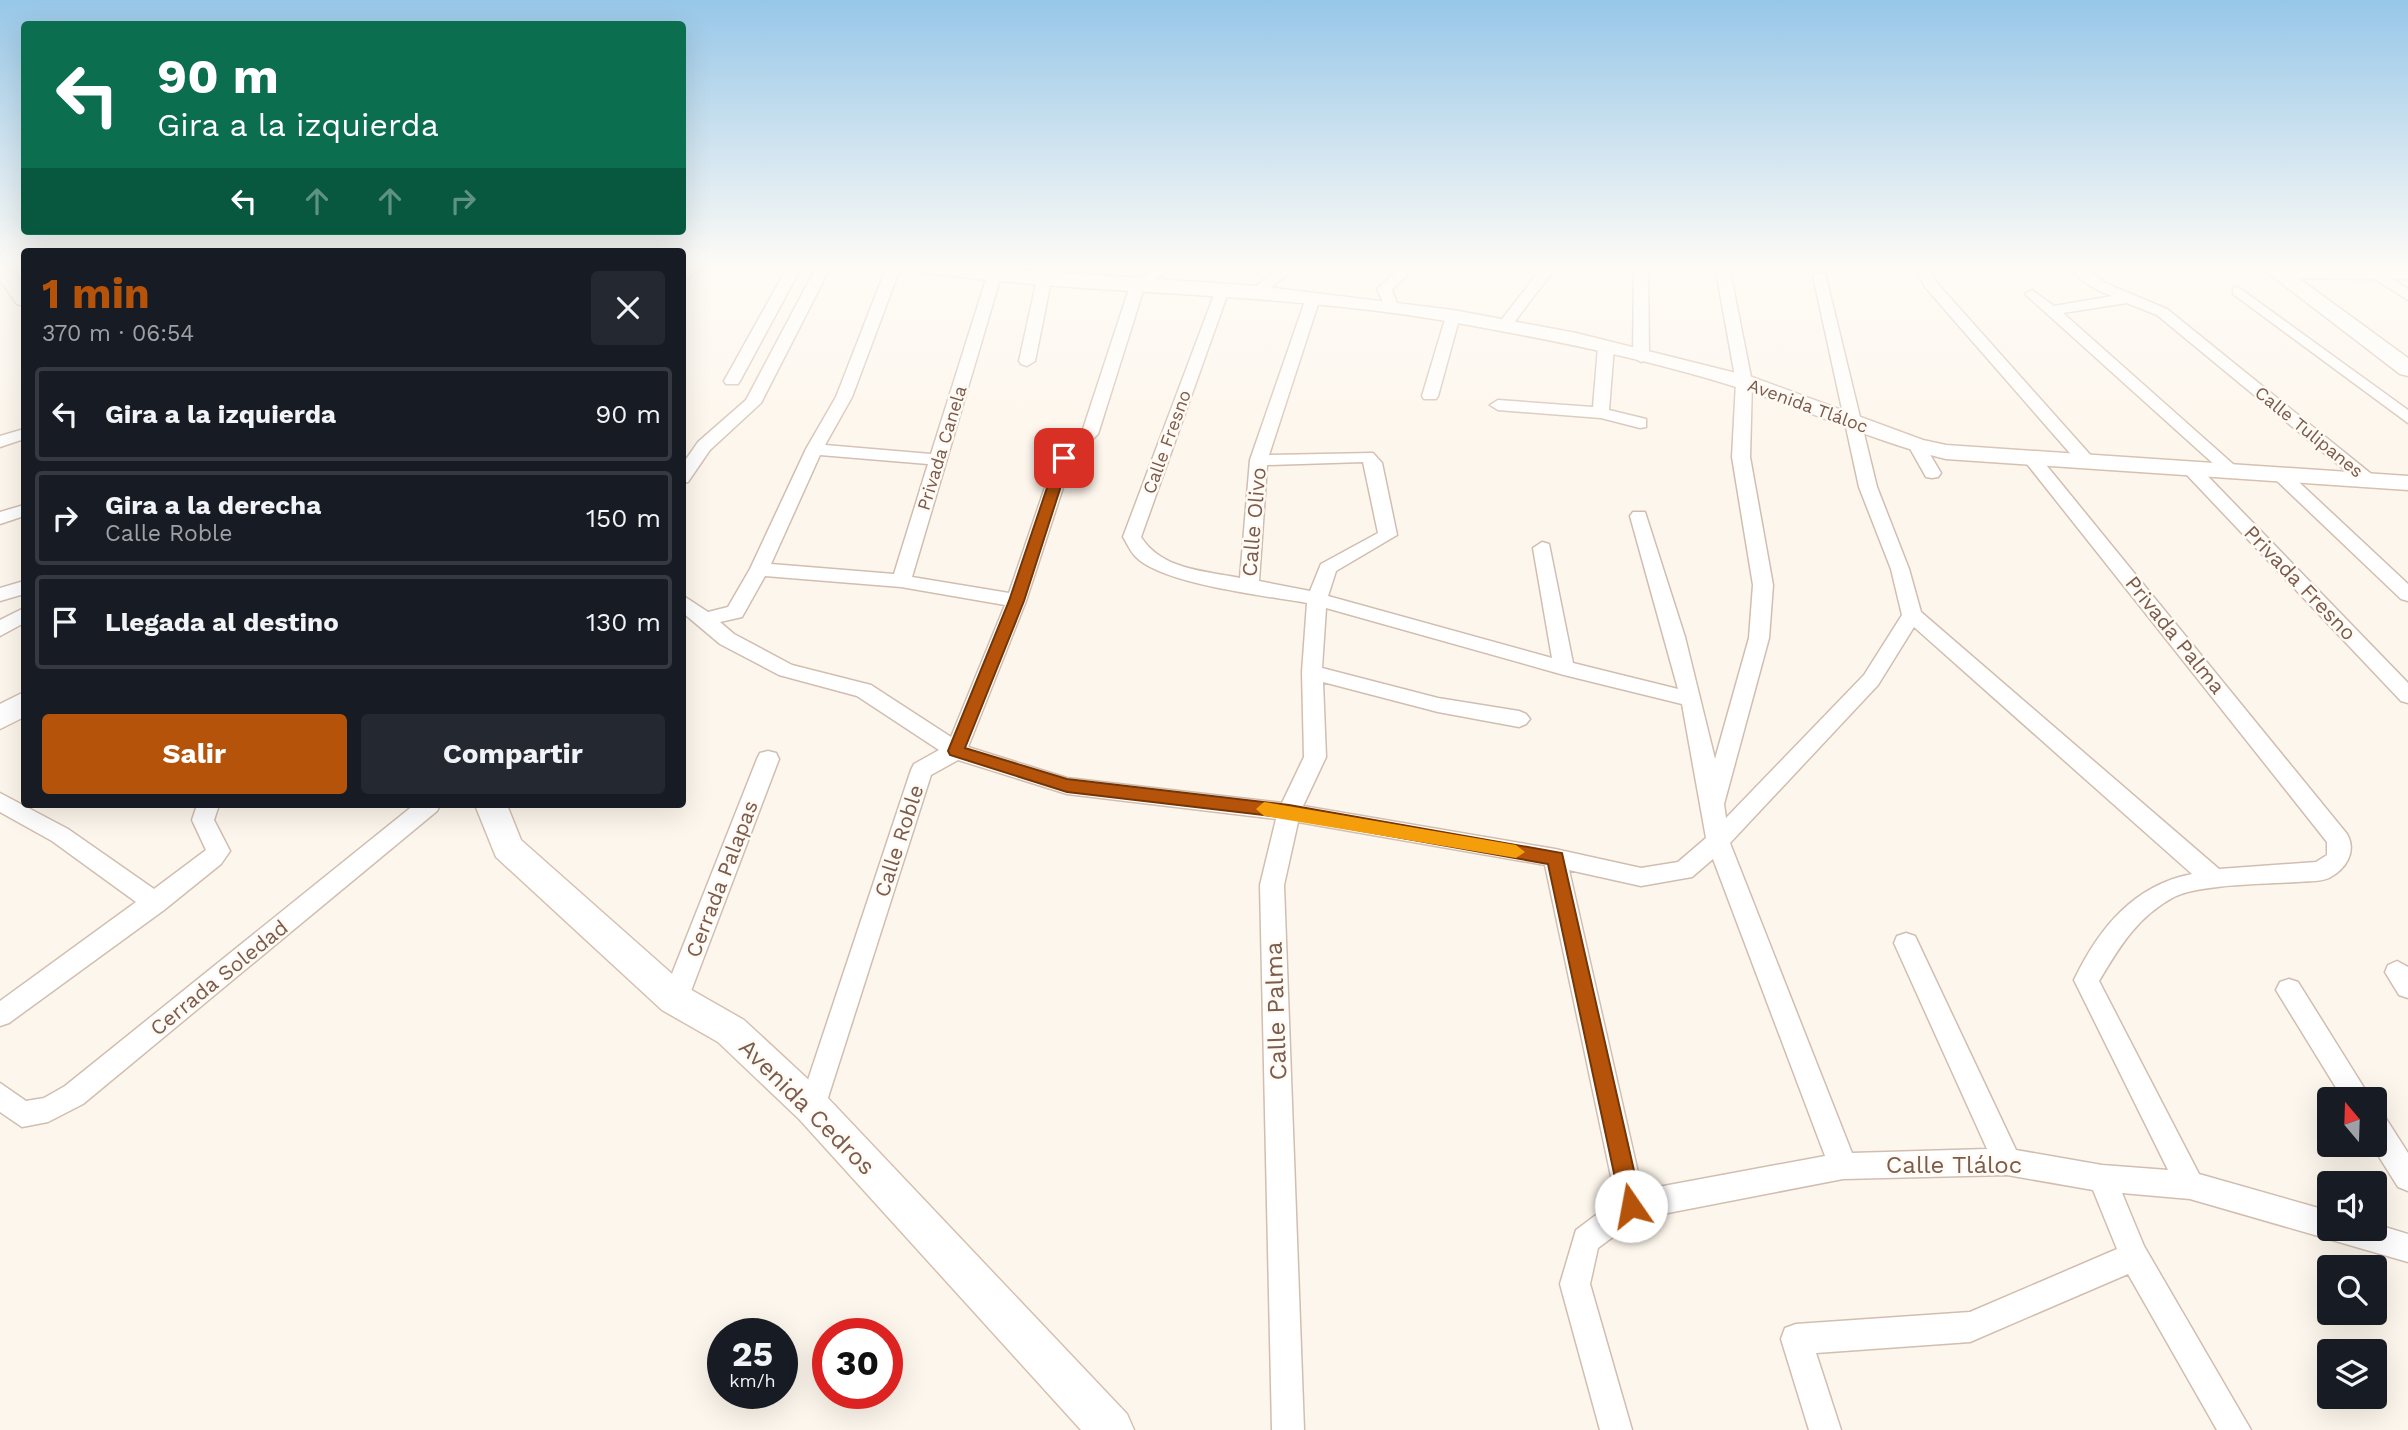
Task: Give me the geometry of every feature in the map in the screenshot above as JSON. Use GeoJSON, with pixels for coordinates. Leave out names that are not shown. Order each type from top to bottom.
{"type":"FeatureCollection","features":[{"type":"Feature","properties":{"kind":"main road","name":"Avenida Tláloc"},"geometry":{"type":"LineString","coordinates":[[1535,333],[1744,382],[1916,445],[1981,456],[2408,483]]}},
{"type":"Feature","properties":{"kind":"main road"},"geometry":{"type":"LineString","coordinates":[[2359,333],[2408,369]]}},
{"type":"Feature","properties":{"kind":"main road"},"geometry":{"type":"LineString","coordinates":[[0,718],[21,705]]}},
{"type":"Feature","properties":{"kind":"main road","name":"Avenida Cedros"},"geometry":{"type":"LineString","coordinates":[[492,808],[508,848],[675,999],[731,1031],[812,1107],[1111,1430]]}},
{"type":"Feature","properties":{"kind":"street"},"geometry":{"type":"LineString","coordinates":[[732,381],[758,333]]}},
{"type":"Feature","properties":{"kind":"street"},"geometry":{"type":"LineString","coordinates":[[686,472],[704,446],[753,403],[789,333]]}},
{"type":"Feature","properties":{"kind":"street"},"geometry":{"type":"LineString","coordinates":[[707,619],[734,612],[759,569],[814,449],[844,397],[869,333]]}},
{"type":"Feature","properties":{"kind":"street","name":"Privada Canela"},"geometry":{"type":"LineString","coordinates":[[901,581],[977,333]]}},
{"type":"Feature","properties":{"kind":"street"},"geometry":{"type":"LineString","coordinates":[[1027,361],[1035,333]]}},
{"type":"Feature","properties":{"kind":"street"},"geometry":{"type":"LineString","coordinates":[[956,751],[1016,601],[1064,458],[1090,433],[1122,333]]}},
{"type":"Feature","properties":{"kind":"street","name":"Calle Fresno"},"geometry":{"type":"LineString","coordinates":[[1206,333],[1132,537],[1142,553],[1170,570],[1249,588]]}},
{"type":"Feature","properties":{"kind":"street","name":"Calle Olivo"},"geometry":{"type":"LineString","coordinates":[[1249,588],[1259,460],[1301,333]]}},
{"type":"Feature","properties":{"kind":"street"},"geometry":{"type":"LineString","coordinates":[[1430,396],[1448,333]]}},
{"type":"Feature","properties":{"kind":"street"},"geometry":{"type":"LineString","coordinates":[[1642,333],[1642,357]]}},
{"type":"Feature","properties":{"kind":"street"},"geometry":{"type":"LineString","coordinates":[[1714,805],[1759,638],[1763,585],[1741,457],[1744,382],[1734,333]]}},
{"type":"Feature","properties":{"kind":"street"},"geometry":{"type":"LineString","coordinates":[[1833,333],[1868,487],[1900,569],[1912,615],[2214,879]]}},
{"type":"Feature","properties":{"kind":"street"},"geometry":{"type":"LineString","coordinates":[[1973,333],[2088,463]]}},
{"type":"Feature","properties":{"kind":"street"},"geometry":{"type":"LineString","coordinates":[[2076,333],[2233,472]]}},
{"type":"Feature","properties":{"kind":"street","name":"Calle Tulipanes"},"geometry":{"type":"LineString","coordinates":[[2188,333],[2370,481]]}},
{"type":"Feature","properties":{"kind":"street"},"geometry":{"type":"LineString","coordinates":[[2294,333],[2408,418]]}},
{"type":"Feature","properties":{"kind":"street"},"geometry":{"type":"LineString","coordinates":[[1601,413],[1606,348]]}},
{"type":"Feature","properties":{"kind":"street"},"geometry":{"type":"LineString","coordinates":[[1499,405],[1601,413],[1640,423]]}},
{"type":"Feature","properties":{"kind":"street"},"geometry":{"type":"LineString","coordinates":[[0,442],[21,436]]}},
{"type":"Feature","properties":{"kind":"street"},"geometry":{"type":"LineString","coordinates":[[1916,445],[1932,473]]}},
{"type":"Feature","properties":{"kind":"street"},"geometry":{"type":"LineString","coordinates":[[814,449],[938,460]]}},
{"type":"Feature","properties":{"kind":"street","name":"Calle Palma"},"geometry":{"type":"LineString","coordinates":[[1259,460],[1367,457],[1373,463],[1388,535],[1328,568],[1317,599],[1312,672],[1315,757],[1289,812],[1272,885],[1288,1430]]}},
{"type":"Feature","properties":{"kind":"street","name":"Privada Palma"},"geometry":{"type":"LineString","coordinates":[[2032,459],[2339,840],[2338,859],[2321,871],[2214,879]]}},
{"type":"Feature","properties":{"kind":"street","name":"Privada Fresno"},"geometry":{"type":"LineString","coordinates":[[2191,469],[2408,696]]}},
{"type":"Feature","properties":{"kind":"street"},"geometry":{"type":"LineString","coordinates":[[2281,475],[2408,596]]}},
{"type":"Feature","properties":{"kind":"street"},"geometry":{"type":"LineString","coordinates":[[0,518],[21,511]]}},
{"type":"Feature","properties":{"kind":"street"},"geometry":{"type":"LineString","coordinates":[[1639,516],[1690,699],[1714,805],[1718,841],[1843,1166]]}},
{"type":"Feature","properties":{"kind":"street"},"geometry":{"type":"LineString","coordinates":[[1542,548],[1564,668]]}},
{"type":"Feature","properties":{"kind":"street"},"geometry":{"type":"LineString","coordinates":[[759,569],[901,581],[1016,601]]}},
{"type":"Feature","properties":{"kind":"street"},"geometry":{"type":"LineString","coordinates":[[0,595],[21,588]]}},
{"type":"Feature","properties":{"kind":"street"},"geometry":{"type":"LineString","coordinates":[[1249,588],[1317,599],[1564,668],[1690,699]]}},
{"type":"Feature","properties":{"kind":"street"},"geometry":{"type":"LineString","coordinates":[[686,604],[707,619],[727,639],[786,670],[864,690],[956,751],[1067,786],[1289,812],[1555,858],[1641,877],[1684,870],[1718,841],[1871,680],[1912,615]]}},
{"type":"Feature","properties":{"kind":"street"},"geometry":{"type":"LineString","coordinates":[[0,629],[21,617]]}},
{"type":"Feature","properties":{"kind":"street"},"geometry":{"type":"LineString","coordinates":[[1312,672],[1437,705],[1519,719]]}},
{"type":"Feature","properties":{"kind":"street","name":"Calle Roble"},"geometry":{"type":"LineString","coordinates":[[812,1107],[922,770],[956,751]]}},
{"type":"Feature","properties":{"kind":"street","name":"Cerrada Palapas"},"geometry":{"type":"LineString","coordinates":[[675,999],[768,759]]}},
{"type":"Feature","properties":{"kind":"street"},"geometry":{"type":"LineString","coordinates":[[0,802],[60,835],[156,903]]}},
{"type":"Feature","properties":{"kind":"street"},"geometry":{"type":"LineString","coordinates":[[0,1015],[213,859],[218,851],[203,820],[207,808]]}},
{"type":"Feature","properties":{"kind":"street","name":"Cerrada Soledad"},"geometry":{"type":"LineString","coordinates":[[0,1095],[22,1114],[48,1110],[74,1095],[425,808]]}},
{"type":"Feature","properties":{"kind":"street"},"geometry":{"type":"LineString","coordinates":[[1555,858],[1631,1206]]}},
{"type":"Feature","properties":{"kind":"street"},"geometry":{"type":"LineString","coordinates":[[2190,1185],[2086,979],[2120,925],[2169,888],[2214,879]]}},
{"type":"Feature","properties":{"kind":"street"},"geometry":{"type":"LineString","coordinates":[[1906,943],[2007,1162]]}},
{"type":"Feature","properties":{"kind":"street"},"geometry":{"type":"LineString","coordinates":[[2289,990],[2350,1087]]}},
{"type":"Feature","properties":{"kind":"street"},"geometry":{"type":"LineString","coordinates":[[2387,1145],[2408,1178]]}},
{"type":"Feature","properties":{"kind":"street","name":"Calle Tláloc"},"geometry":{"type":"LineString","coordinates":[[1616,1430],[1575,1284],[1586,1240],[1631,1206],[1843,1166],[2007,1162],[2102,1178],[2190,1185],[2317,1222]]}},
{"type":"Feature","properties":{"kind":"street"},"geometry":{"type":"LineString","coordinates":[[2102,1178],[2134,1256],[2235,1430]]}},
{"type":"Feature","properties":{"kind":"street"},"geometry":{"type":"LineString","coordinates":[[2385,1241],[2408,1248]]}},
{"type":"Feature","properties":{"kind":"street"},"geometry":{"type":"LineString","coordinates":[[1825,1430],[1796,1339],[1970,1327],[2134,1256]]}},
{"type":"Feature","properties":{"kind":"slow traffic"},"geometry":{"type":"LineString","coordinates":[[1264,809],[1516,852]]}},
{"type":"Feature","properties":{"kind":"route"},"geometry":{"type":"LineString","coordinates":[[1064,458],[1016,601],[956,751],[1067,786],[1289,812],[1555,858],[1631,1206]]}}]}
